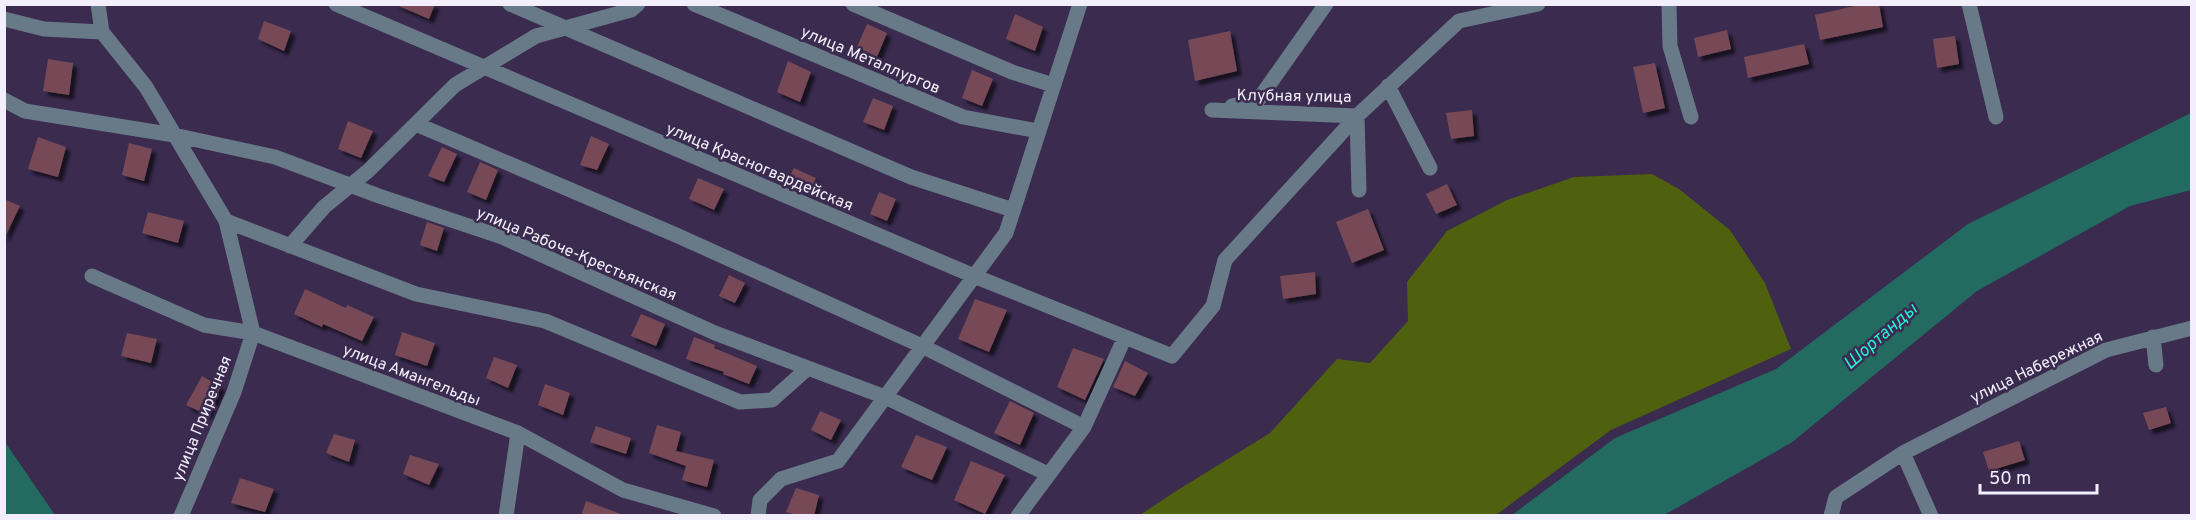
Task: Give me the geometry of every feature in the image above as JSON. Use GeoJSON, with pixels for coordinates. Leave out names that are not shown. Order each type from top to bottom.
{"type":"FeatureCollection","features":[{"type":"Feature","properties":{"kind":"street"},"geometry":{"type":"LineString","coordinates":[[98,4],[102,32],[146,87],[226,221],[253,333]]}},
{"type":"Feature","properties":{"kind":"street","name":"улица Красногвардейская"},"geometry":{"type":"LineString","coordinates":[[336,4],[974,276],[1172,356],[1213,306],[1225,260],[1357,116]]}},
{"type":"Feature","properties":{"kind":"street"},"geometry":{"type":"LineString","coordinates":[[510,4],[911,177],[1013,210]]}},
{"type":"Feature","properties":{"kind":"street"},"geometry":{"type":"LineString","coordinates":[[290,246],[324,207],[368,171],[455,85],[537,36],[631,10],[638,4]]}},
{"type":"Feature","properties":{"kind":"street","name":"улица Металлургов"},"geometry":{"type":"LineString","coordinates":[[694,4],[963,117],[1038,131]]}},
{"type":"Feature","properties":{"kind":"street"},"geometry":{"type":"LineString","coordinates":[[853,4],[1012,72],[1053,85]]}},
{"type":"Feature","properties":{"kind":"street","name":"Клубная улица"},"geometry":{"type":"LineString","coordinates":[[1326,4],[1259,99],[1212,110],[1357,116],[1459,21],[1538,4]]}},
{"type":"Feature","properties":{"kind":"street"},"geometry":{"type":"LineString","coordinates":[[1669,4],[1670,46],[1691,117]]}},
{"type":"Feature","properties":{"kind":"street"},"geometry":{"type":"LineString","coordinates":[[1969,4],[1996,117]]}},
{"type":"Feature","properties":{"kind":"street"},"geometry":{"type":"LineString","coordinates":[[758,516],[760,500],[781,479],[837,461],[1006,233],[1077,5]]}},
{"type":"Feature","properties":{"kind":"street"},"geometry":{"type":"LineString","coordinates":[[4,19],[44,29],[102,32]]}},
{"type":"Feature","properties":{"kind":"street"},"geometry":{"type":"LineString","coordinates":[[1388,86],[1430,168]]}},
{"type":"Feature","properties":{"kind":"street","name":"улица Рабоче-Крестьянская"},"geometry":{"type":"LineString","coordinates":[[4,100],[25,111],[174,135],[274,157],[502,237],[715,333],[885,397],[1048,474]]}},
{"type":"Feature","properties":{"kind":"street"},"geometry":{"type":"LineString","coordinates":[[1357,116],[1359,190]]}},
{"type":"Feature","properties":{"kind":"street"},"geometry":{"type":"LineString","coordinates":[[416,124],[676,235],[922,346],[1084,427]]}},
{"type":"Feature","properties":{"kind":"street"},"geometry":{"type":"LineString","coordinates":[[226,221],[416,294],[545,321],[740,402],[772,400],[808,368]]}},
{"type":"Feature","properties":{"kind":"street","name":"улица Амангельды"},"geometry":{"type":"LineString","coordinates":[[92,276],[204,325],[253,333],[518,433],[623,490],[714,516]]}},
{"type":"Feature","properties":{"kind":"street","name":"улица Набережная"},"geometry":{"type":"LineString","coordinates":[[1831,516],[1836,497],[1903,453],[2106,350],[2192,328]]}},
{"type":"Feature","properties":{"kind":"street","name":"улица Приречная"},"geometry":{"type":"LineString","coordinates":[[182,516],[234,392],[253,333]]}},
{"type":"Feature","properties":{"kind":"street"},"geometry":{"type":"LineString","coordinates":[[1018,516],[1084,427],[1125,337]]}},
{"type":"Feature","properties":{"kind":"street"},"geometry":{"type":"LineString","coordinates":[[2153,337],[2156,365]]}},
{"type":"Feature","properties":{"kind":"street"},"geometry":{"type":"LineString","coordinates":[[506,516],[518,433]]}},
{"type":"Feature","properties":{"kind":"street"},"geometry":{"type":"LineString","coordinates":[[1903,453],[1931,516]]}},
{"type":"Feature","properties":{"kind":"green space"},"geometry":{"type":"Polygon","coordinates":[[[1652,174],[1679,189],[1730,230],[1765,283],[1791,349],[1611,430],[1496,515],[1140,515],[1270,433],[1337,359],[1370,363],[1408,321],[1407,282],[1447,231],[1507,200],[1574,177],[1652,174]]]}},
{"type":"Feature","properties":{"kind":"water","name":"Шортанды"},"geometry":{"type":"Polygon","coordinates":[[[2191,113],[2191,190],[2130,206],[1977,291],[1791,443],[1664,515],[1512,515],[1615,438],[1776,369],[1968,224],[2191,113]]]}},
{"type":"Feature","properties":{"kind":"water"},"geometry":{"type":"Polygon","coordinates":[[[5,442],[55,515],[5,515],[5,442]]]}},
{"type":"Feature","properties":{"kind":"building"},"geometry":{"type":"Polygon","coordinates":[[[394,4],[435,4],[429,19],[394,4]]]}},
{"type":"Feature","properties":{"kind":"building"},"geometry":{"type":"Polygon","coordinates":[[[1863,4],[1879,4],[1883,27],[1820,40],[1815,15],[1863,4]]]}},
{"type":"Feature","properties":{"kind":"building"},"geometry":{"type":"Polygon","coordinates":[[[1015,14],[1043,27],[1035,51],[1006,39],[1015,14]]]}},
{"type":"Feature","properties":{"kind":"building"},"geometry":{"type":"Polygon","coordinates":[[[264,21],[291,31],[284,51],[258,39],[264,21]]]}},
{"type":"Feature","properties":{"kind":"building"},"geometry":{"type":"Polygon","coordinates":[[[867,24],[887,33],[877,57],[857,47],[867,24]]]}},
{"type":"Feature","properties":{"kind":"building"},"geometry":{"type":"Polygon","coordinates":[[[1727,30],[1731,49],[1698,57],[1694,38],[1727,30]]]}},
{"type":"Feature","properties":{"kind":"building"},"geometry":{"type":"Polygon","coordinates":[[[1230,31],[1237,71],[1195,81],[1188,40],[1230,31]]]}},
{"type":"Feature","properties":{"kind":"building"},"geometry":{"type":"Polygon","coordinates":[[[1955,36],[1959,64],[1937,68],[1933,39],[1955,36]]]}},
{"type":"Feature","properties":{"kind":"building"},"geometry":{"type":"Polygon","coordinates":[[[1804,44],[1809,64],[1748,78],[1744,57],[1804,44]]]}},
{"type":"Feature","properties":{"kind":"building"},"geometry":{"type":"Polygon","coordinates":[[[48,59],[73,63],[69,95],[43,91],[48,59]]]}},
{"type":"Feature","properties":{"kind":"building"},"geometry":{"type":"Polygon","coordinates":[[[788,61],[811,72],[800,102],[777,92],[788,61]]]}},
{"type":"Feature","properties":{"kind":"building"},"geometry":{"type":"Polygon","coordinates":[[[1655,63],[1665,108],[1643,113],[1633,67],[1655,63]]]}},
{"type":"Feature","properties":{"kind":"building"},"geometry":{"type":"Polygon","coordinates":[[[972,70],[993,79],[982,106],[962,98],[972,70]]]}},
{"type":"Feature","properties":{"kind":"building"},"geometry":{"type":"Polygon","coordinates":[[[873,98],[893,106],[884,130],[863,122],[873,98]]]}},
{"type":"Feature","properties":{"kind":"building"},"geometry":{"type":"Polygon","coordinates":[[[1472,110],[1474,136],[1451,139],[1446,113],[1472,110]]]}},
{"type":"Feature","properties":{"kind":"building"},"geometry":{"type":"Polygon","coordinates":[[[348,121],[373,131],[361,158],[338,149],[348,121]]]}},
{"type":"Feature","properties":{"kind":"building"},"geometry":{"type":"Polygon","coordinates":[[[591,136],[609,144],[597,170],[580,165],[591,136]]]}},
{"type":"Feature","properties":{"kind":"building"},"geometry":{"type":"Polygon","coordinates":[[[38,137],[66,147],[58,177],[28,169],[38,137]]]}},
{"type":"Feature","properties":{"kind":"building"},"geometry":{"type":"Polygon","coordinates":[[[129,143],[152,149],[144,181],[122,175],[129,143]]]}},
{"type":"Feature","properties":{"kind":"building"},"geometry":{"type":"Polygon","coordinates":[[[442,147],[457,154],[444,182],[428,176],[442,147]]]}},
{"type":"Feature","properties":{"kind":"building"},"geometry":{"type":"Polygon","coordinates":[[[480,162],[498,170],[486,200],[467,192],[480,162]]]}},
{"type":"Feature","properties":{"kind":"building"},"geometry":{"type":"Polygon","coordinates":[[[794,168],[816,178],[810,193],[786,183],[794,168]]]}},
{"type":"Feature","properties":{"kind":"building"},"geometry":{"type":"Polygon","coordinates":[[[698,178],[724,189],[714,210],[689,199],[698,178]]]}},
{"type":"Feature","properties":{"kind":"building"},"geometry":{"type":"Polygon","coordinates":[[[1447,184],[1457,205],[1436,214],[1426,194],[1447,184]]]}},
{"type":"Feature","properties":{"kind":"building"},"geometry":{"type":"Polygon","coordinates":[[[879,192],[896,199],[887,221],[870,214],[879,192]]]}},
{"type":"Feature","properties":{"kind":"building"},"geometry":{"type":"Polygon","coordinates":[[[4,199],[20,206],[4,239],[4,199]]]}},
{"type":"Feature","properties":{"kind":"building"},"geometry":{"type":"Polygon","coordinates":[[[1368,209],[1384,250],[1352,263],[1336,222],[1368,209]]]}},
{"type":"Feature","properties":{"kind":"building"},"geometry":{"type":"Polygon","coordinates":[[[148,212],[184,221],[178,243],[142,233],[148,212]]]}},
{"type":"Feature","properties":{"kind":"building"},"geometry":{"type":"Polygon","coordinates":[[[427,222],[444,228],[437,251],[420,245],[427,222]]]}},
{"type":"Feature","properties":{"kind":"building"},"geometry":{"type":"Polygon","coordinates":[[[1315,272],[1316,294],[1283,299],[1280,276],[1315,272]]]}},
{"type":"Feature","properties":{"kind":"building"},"geometry":{"type":"Polygon","coordinates":[[[729,275],[745,283],[735,303],[719,296],[729,275]]]}},
{"type":"Feature","properties":{"kind":"building"},"geometry":{"type":"Polygon","coordinates":[[[305,289],[346,308],[347,305],[374,317],[362,341],[294,314],[305,289]]]}},
{"type":"Feature","properties":{"kind":"building"},"geometry":{"type":"Polygon","coordinates":[[[975,299],[1007,310],[989,352],[958,339],[975,299]]]}},
{"type":"Feature","properties":{"kind":"building"},"geometry":{"type":"Polygon","coordinates":[[[641,314],[665,324],[656,346],[631,336],[641,314]]]}},
{"type":"Feature","properties":{"kind":"building"},"geometry":{"type":"Polygon","coordinates":[[[402,332],[435,343],[427,366],[395,355],[402,332]]]}},
{"type":"Feature","properties":{"kind":"building"},"geometry":{"type":"Polygon","coordinates":[[[127,333],[157,339],[151,363],[121,356],[127,333]]]}},
{"type":"Feature","properties":{"kind":"building"},"geometry":{"type":"Polygon","coordinates":[[[694,337],[757,366],[749,384],[723,374],[724,372],[686,359],[694,337]]]}},
{"type":"Feature","properties":{"kind":"building"},"geometry":{"type":"Polygon","coordinates":[[[1073,348],[1104,359],[1085,400],[1057,387],[1073,348]]]}},
{"type":"Feature","properties":{"kind":"building"},"geometry":{"type":"Polygon","coordinates":[[[494,357],[517,365],[508,388],[486,378],[494,357]]]}},
{"type":"Feature","properties":{"kind":"building"},"geometry":{"type":"Polygon","coordinates":[[[1125,361],[1148,373],[1135,396],[1113,387],[1125,361]]]}},
{"type":"Feature","properties":{"kind":"building"},"geometry":{"type":"Polygon","coordinates":[[[202,376],[221,387],[207,415],[186,405],[202,376]]]}},
{"type":"Feature","properties":{"kind":"building"},"geometry":{"type":"Polygon","coordinates":[[[545,384],[570,393],[563,415],[538,405],[545,384]]]}},
{"type":"Feature","properties":{"kind":"building"},"geometry":{"type":"Polygon","coordinates":[[[1010,401],[1034,413],[1020,445],[994,433],[1010,401]]]}},
{"type":"Feature","properties":{"kind":"building"},"geometry":{"type":"Polygon","coordinates":[[[2166,407],[2171,423],[2149,430],[2143,413],[2166,407]]]}},
{"type":"Feature","properties":{"kind":"building"},"geometry":{"type":"Polygon","coordinates":[[[820,411],[841,420],[831,440],[811,430],[820,411]]]}},
{"type":"Feature","properties":{"kind":"building"},"geometry":{"type":"Polygon","coordinates":[[[657,425],[681,432],[676,451],[714,460],[707,487],[682,480],[686,466],[649,453],[657,425]]]}},
{"type":"Feature","properties":{"kind":"building"},"geometry":{"type":"Polygon","coordinates":[[[596,426],[631,438],[626,454],[590,442],[596,426]]]}},
{"type":"Feature","properties":{"kind":"building"},"geometry":{"type":"Polygon","coordinates":[[[334,434],[355,440],[349,462],[326,453],[334,434]]]}},
{"type":"Feature","properties":{"kind":"building"},"geometry":{"type":"Polygon","coordinates":[[[916,435],[947,447],[932,480],[901,467],[916,435]]]}},
{"type":"Feature","properties":{"kind":"building"},"geometry":{"type":"Polygon","coordinates":[[[2019,441],[2025,460],[1989,471],[1983,452],[2019,441]]]}},
{"type":"Feature","properties":{"kind":"building"},"geometry":{"type":"Polygon","coordinates":[[[410,455],[439,464],[429,485],[403,474],[410,455]]]}},
{"type":"Feature","properties":{"kind":"building"},"geometry":{"type":"Polygon","coordinates":[[[971,461],[1005,475],[985,514],[954,500],[971,461]]]}},
{"type":"Feature","properties":{"kind":"building"},"geometry":{"type":"Polygon","coordinates":[[[240,478],[274,489],[265,512],[231,503],[240,478]]]}},
{"type":"Feature","properties":{"kind":"building"},"geometry":{"type":"Polygon","coordinates":[[[796,488],[819,495],[814,516],[799,516],[786,512],[796,488]]]}},
{"type":"Feature","properties":{"kind":"building"},"geometry":{"type":"Polygon","coordinates":[[[586,501],[621,514],[620,516],[581,516],[586,501]]]}}]}
